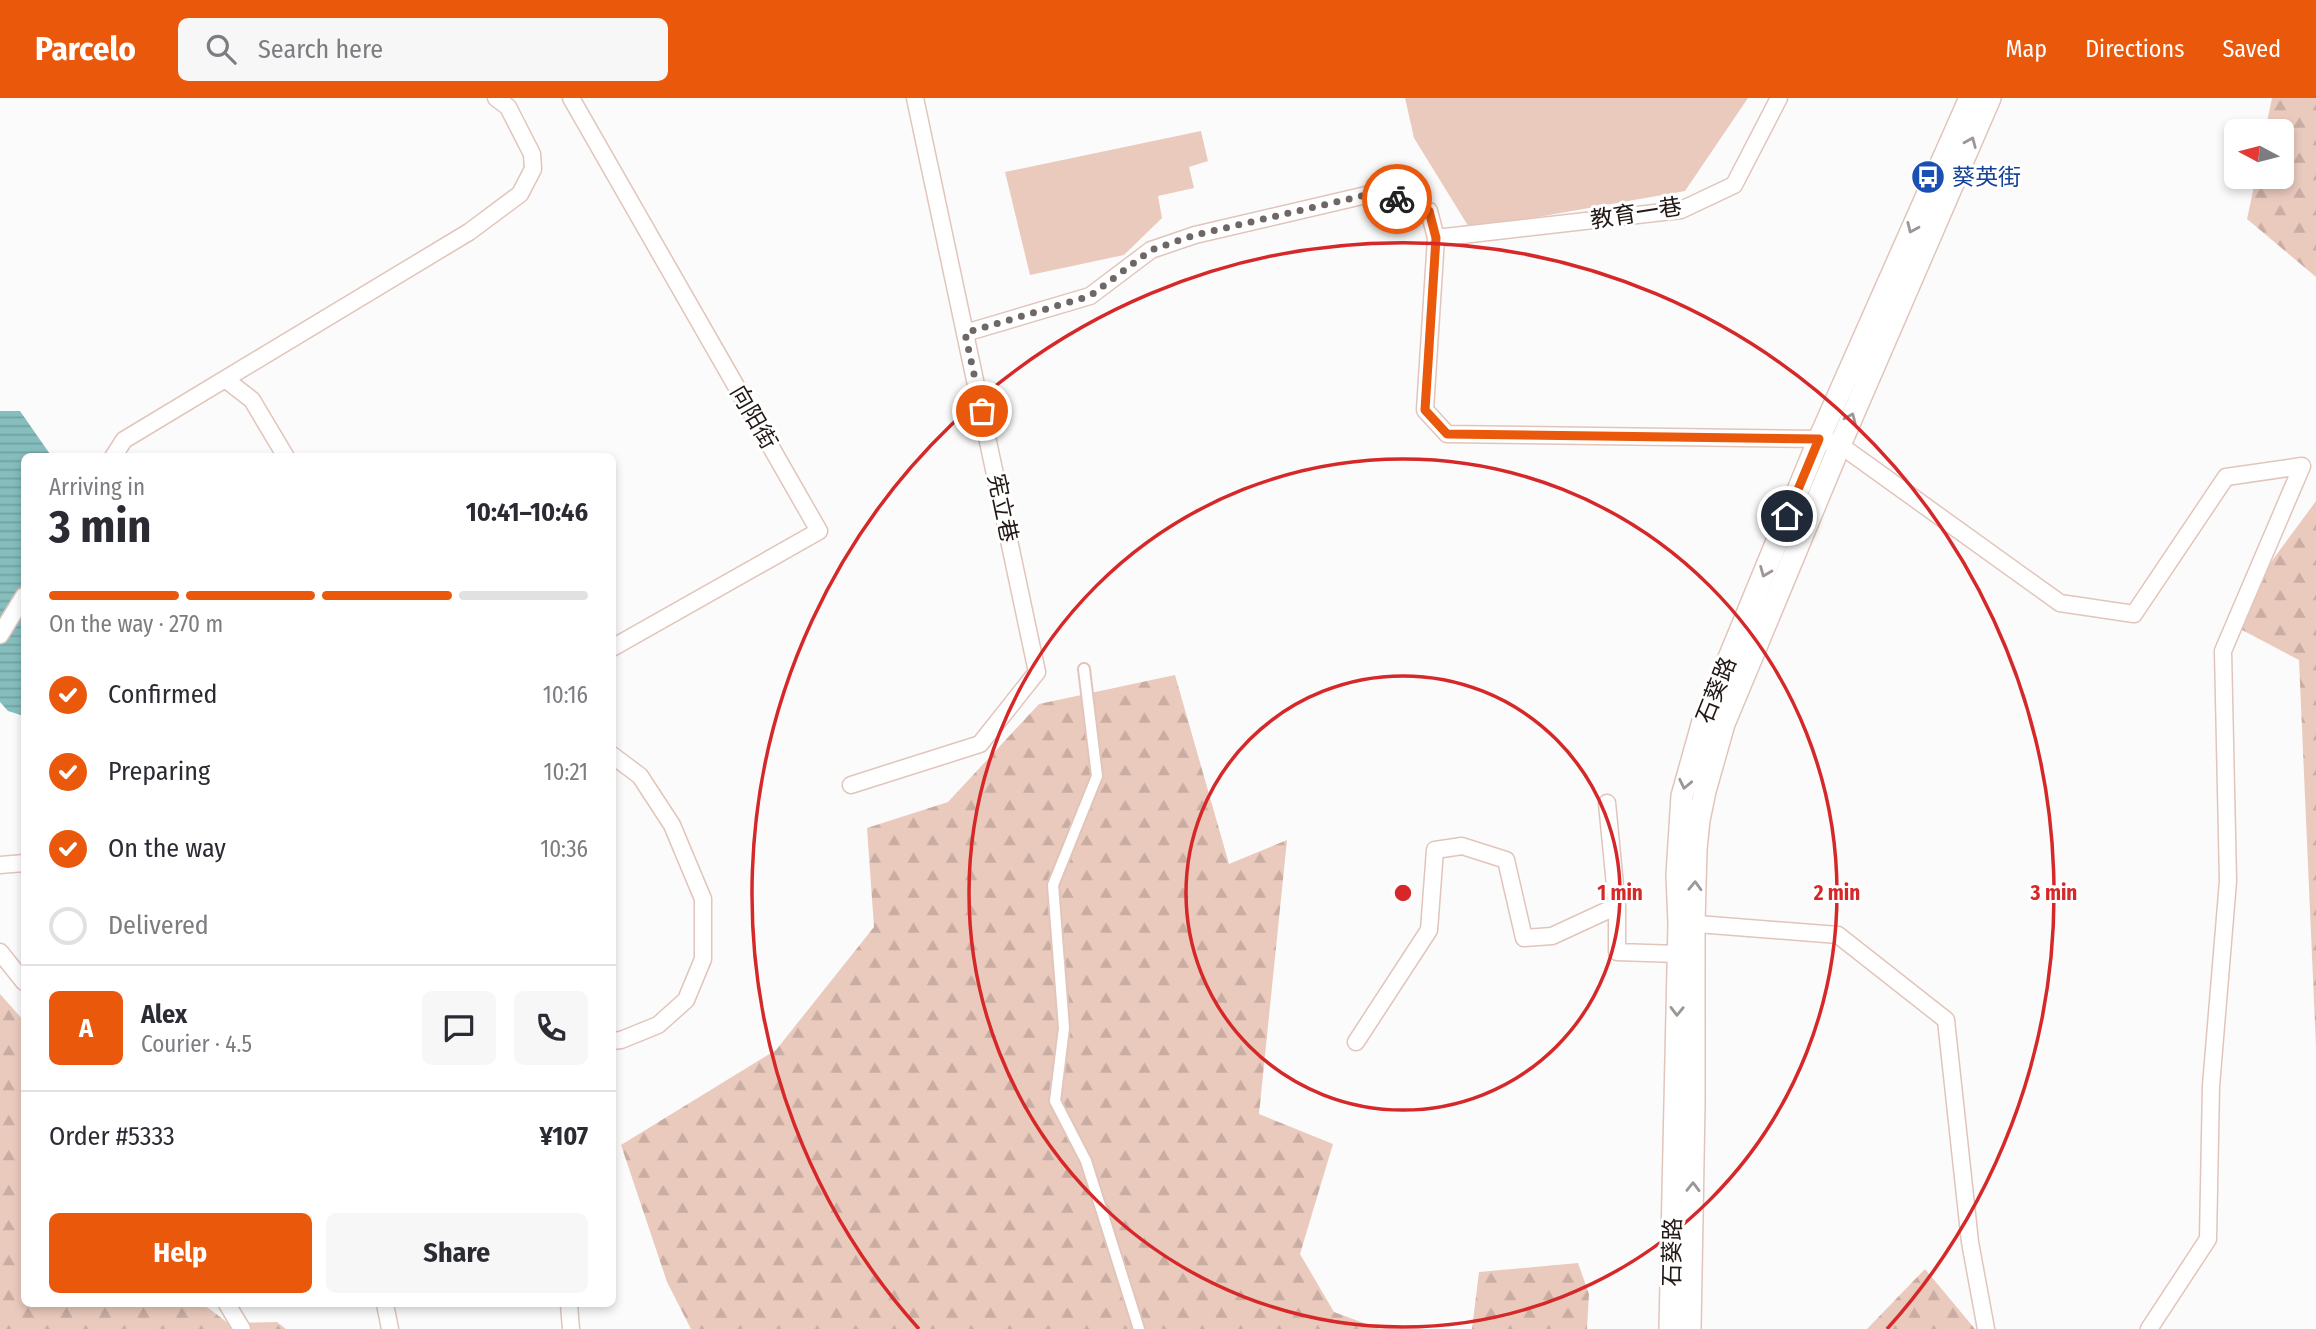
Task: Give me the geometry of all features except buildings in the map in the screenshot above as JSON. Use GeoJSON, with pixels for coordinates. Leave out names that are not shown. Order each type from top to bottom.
{"type":"FeatureCollection","features":[{"type":"Feature","properties":{"kind":"main road","name":"石葵路"},"geometry":{"type":"LineString","coordinates":[[1670,1329],[1678,954],[1687,923],[1676,875],[1682,796],[1703,721],[1830,442],[1970,98]]}},
{"type":"Feature","properties":{"kind":"main road"},"geometry":{"type":"LineString","coordinates":[[1830,442],[1990,98]]}},
{"type":"Feature","properties":{"kind":"main road"},"geometry":{"type":"LineString","coordinates":[[1687,923],[1695,1104],[1690,1329]]}},
{"type":"Feature","properties":{"kind":"street"},"geometry":{"type":"LineString","coordinates":[[116,453],[124,440],[470,232],[520,194],[533,169],[532,154],[508,107],[496,98]]}},
{"type":"Feature","properties":{"kind":"street","name":"向阳街"},"geometry":{"type":"LineString","coordinates":[[571,98],[819,531],[616,646]]}},
{"type":"Feature","properties":{"kind":"street","name":"宪立巷"},"geometry":{"type":"LineString","coordinates":[[851,785],[980,744],[1037,672],[915,98]]}},
{"type":"Feature","properties":{"kind":"street","name":"教育一巷"},"geometry":{"type":"LineString","coordinates":[[1436,238],[1681,210],[1734,184],[1779,98]]}},
{"type":"Feature","properties":{"kind":"street"},"geometry":{"type":"LineString","coordinates":[[965,333],[1090,296],[1151,250],[1195,235],[1379,192],[1429,211],[1436,238],[1425,410],[1447,434],[1830,442],[2060,603],[2134,614],[2226,477],[2302,466],[2223,651],[2228,881],[2210,1086],[2208,1239],[2149,1329]]}},
{"type":"Feature","properties":{"kind":"street"},"geometry":{"type":"LineString","coordinates":[[225,379],[252,400],[284,453]]}},
{"type":"Feature","properties":{"kind":"street"},"geometry":{"type":"LineString","coordinates":[[0,635],[21,601]]}},
{"type":"Feature","properties":{"kind":"street"},"geometry":{"type":"LineString","coordinates":[[1084,669],[1097,776],[1053,885],[1064,1028],[1055,1101],[1086,1161],[1139,1329]]}},
{"type":"Feature","properties":{"kind":"street"},"geometry":{"type":"LineString","coordinates":[[616,758],[640,776],[672,825],[703,898],[703,960],[686,1000],[658,1025],[616,1041]]}},
{"type":"Feature","properties":{"kind":"street"},"geometry":{"type":"LineString","coordinates":[[1607,803],[1617,906],[1617,952],[1678,954]]}},
{"type":"Feature","properties":{"kind":"street"},"geometry":{"type":"LineString","coordinates":[[1356,1042],[1429,930],[1435,850],[1462,846],[1506,860],[1524,938],[1552,936],[1617,906]]}},
{"type":"Feature","properties":{"kind":"street"},"geometry":{"type":"LineString","coordinates":[[1687,923],[1838,935],[1946,1020],[1970,1242],[1986,1329]]}},
{"type":"Feature","properties":{"kind":"street"},"geometry":{"type":"LineString","coordinates":[[0,952],[21,978]]}},
{"type":"Feature","properties":{"kind":"street"},"geometry":{"type":"LineString","coordinates":[[229,1307],[242,1329]]}},
{"type":"Feature","properties":{"kind":"street"},"geometry":{"type":"LineString","coordinates":[[386,1307],[390,1329]]}},
{"type":"Feature","properties":{"kind":"street"},"geometry":{"type":"LineString","coordinates":[[569,1307],[571,1329]]}},
{"type":"Feature","properties":{"kind":"green space"},"geometry":{"type":"Polygon","coordinates":[[[1405,98],[1748,98],[1685,191],[1470,229],[1414,138],[1405,98]]]}},
{"type":"Feature","properties":{"kind":"green space"},"geometry":{"type":"Polygon","coordinates":[[[2272,98],[2316,98],[2316,277],[2247,219],[2253,189],[2294,189],[2294,119],[2268,119],[2272,98]]]}},
{"type":"Feature","properties":{"kind":"green space"},"geometry":{"type":"Polygon","coordinates":[[[1201,131],[1208,161],[1189,167],[1194,188],[1158,196],[1162,218],[1124,255],[1030,275],[1005,172],[1201,131]]]}},
{"type":"Feature","properties":{"kind":"green space"},"geometry":{"type":"Polygon","coordinates":[[[2316,501],[2316,1047],[2299,660],[2227,622],[2316,501]]]}},
{"type":"Feature","properties":{"kind":"green space"},"geometry":{"type":"Polygon","coordinates":[[[1175,675],[1229,864],[1287,840],[1259,1114],[1333,1144],[1300,1254],[1334,1312],[1380,1329],[691,1329],[667,1282],[621,1145],[776,1050],[874,927],[867,828],[948,802],[1039,704],[1175,675]]]}},
{"type":"Feature","properties":{"kind":"green space"},"geometry":{"type":"Polygon","coordinates":[[[0,994],[21,1018],[21,1307],[207,1307],[228,1323],[277,1322],[286,1329],[0,1329],[0,994]]]}},
{"type":"Feature","properties":{"kind":"green space"},"geometry":{"type":"Polygon","coordinates":[[[1578,1263],[1589,1294],[1587,1329],[1472,1329],[1479,1272],[1578,1263]]]}},
{"type":"Feature","properties":{"kind":"green space"},"geometry":{"type":"Polygon","coordinates":[[[1925,1269],[1975,1329],[1867,1329],[1925,1269]]]}},
{"type":"Feature","properties":{"kind":"water"},"geometry":{"type":"Polygon","coordinates":[[[0,411],[20,411],[49,453],[21,453],[21,715],[8,711],[0,702],[0,411]]]}},
{"type":"Feature","properties":{"kind":"way so far"},"geometry":{"type":"LineString","coordinates":[[982,411],[965,333],[1090,296],[1151,250],[1195,235],[1379,192],[1397,199]]}},
{"type":"Feature","properties":{"kind":"place","name":"葵英街"},"geometry":{"type":"Point","coordinates":[1928,177]}},
{"type":"Feature","properties":{"kind":"route"},"geometry":{"type":"LineString","coordinates":[[1397,199],[1429,211],[1436,238],[1425,410],[1447,434],[1819,439],[1787,516]]}}]}
